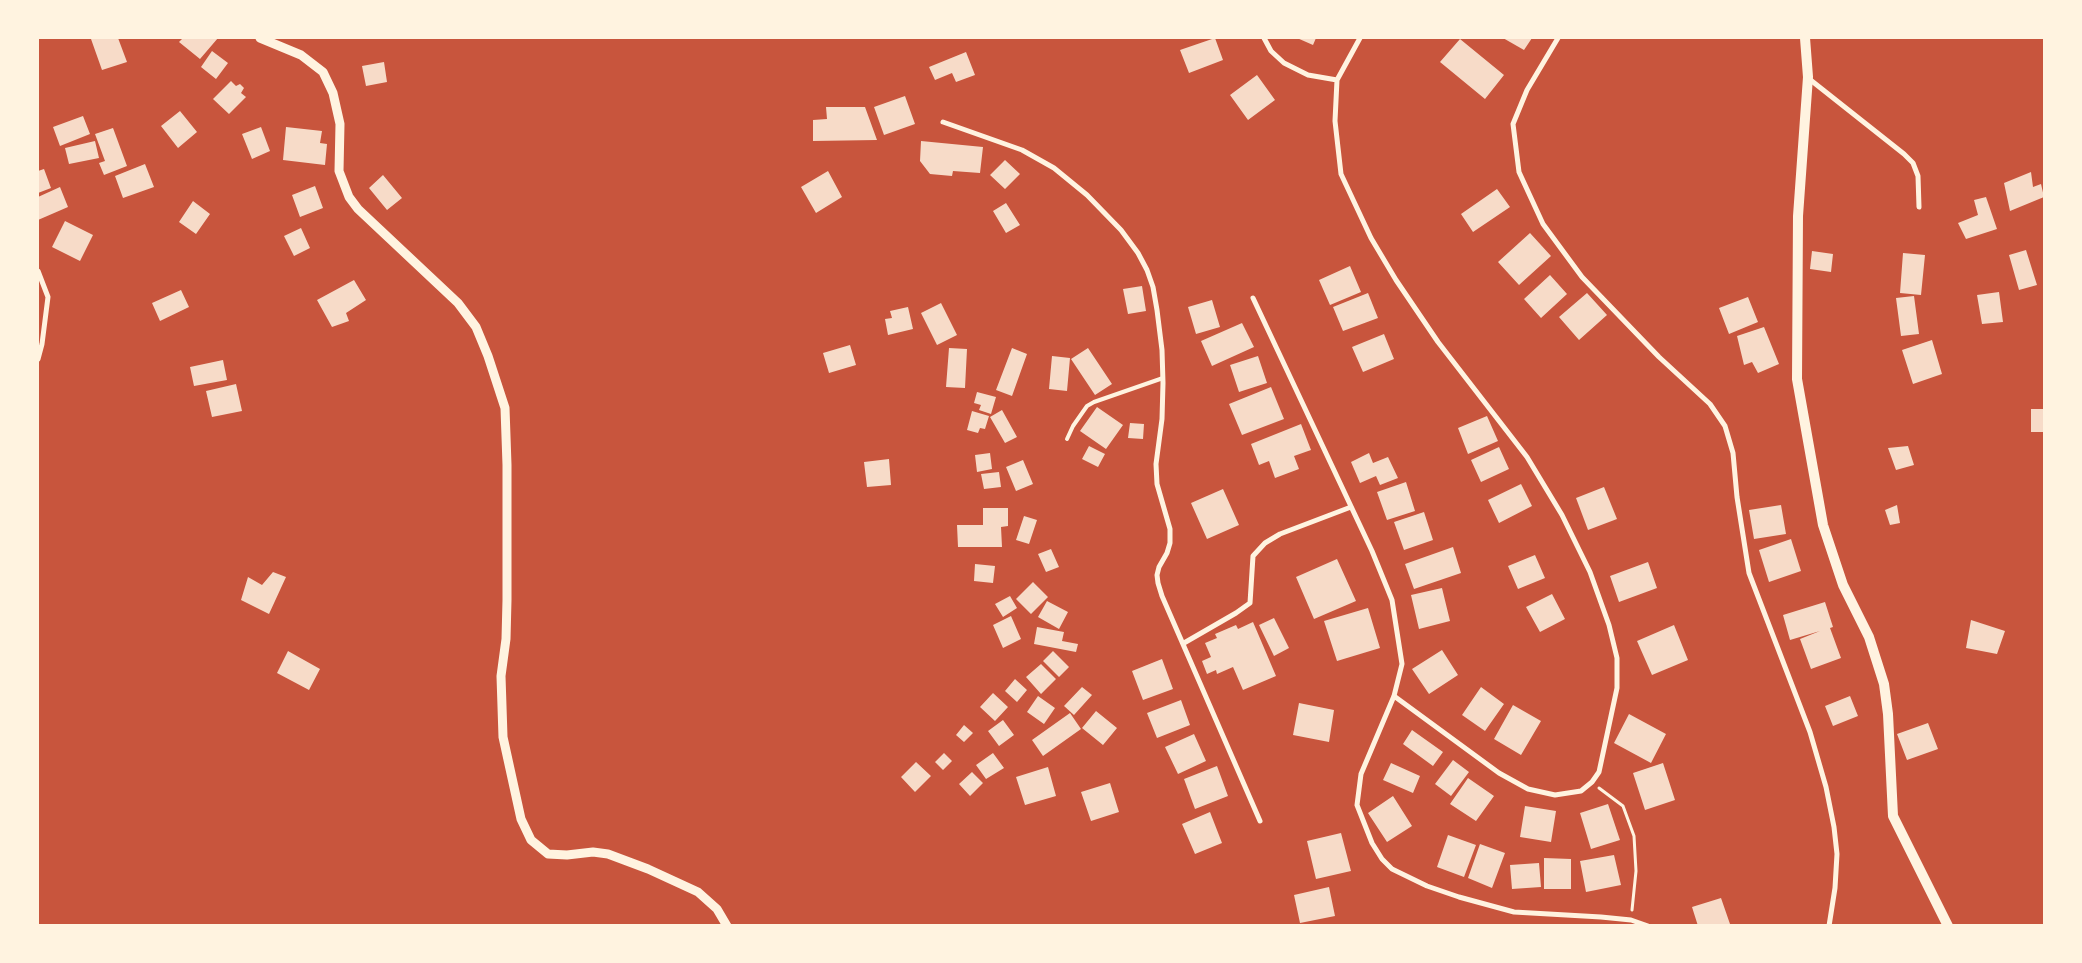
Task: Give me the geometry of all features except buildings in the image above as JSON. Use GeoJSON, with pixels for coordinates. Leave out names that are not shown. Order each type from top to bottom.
{"type":"FeatureCollection","features":[{"type":"Feature","properties":{"kind":"main road"},"geometry":{"type":"LineString","coordinates":[[1805,38],[1808,77],[1798,216],[1797,379],[1822,525],[1843,585],[1869,637],[1884,684],[1888,714],[1893,816],[1948,926]]}},
{"type":"Feature","properties":{"kind":"street"},"geometry":{"type":"LineString","coordinates":[[260,38],[301,54],[323,72],[333,93],[340,124],[339,171],[350,197],[358,210],[458,303],[476,327],[488,356],[505,408],[507,600],[506,639],[502,676],[503,737],[521,819],[531,840],[548,854],[567,855],[593,852],[608,854],[648,869],[698,892],[717,910],[727,926]]}},
{"type":"Feature","properties":{"kind":"street"},"geometry":{"type":"LineString","coordinates":[[1264,38],[1271,51],[1284,63],[1308,74],[1337,80]]}},
{"type":"Feature","properties":{"kind":"street"},"geometry":{"type":"LineString","coordinates":[[1360,38],[1337,80],[1334,121],[1341,174],[1371,238],[1438,342],[1527,457],[1562,515],[1590,572],[1609,625],[1617,658],[1617,688],[1599,772],[1592,782],[1581,791],[1555,795],[1528,789],[1498,773],[1394,696]]}},
{"type":"Feature","properties":{"kind":"street"},"geometry":{"type":"LineString","coordinates":[[1558,38],[1527,90],[1513,124],[1519,172],[1543,224],[1582,277],[1659,357],[1710,404],[1725,426],[1734,453],[1737,497],[1749,573],[1810,732],[1826,787],[1837,854],[1836,888],[1829,926]]}},
{"type":"Feature","properties":{"kind":"street"},"geometry":{"type":"LineString","coordinates":[[1808,77],[1913,163],[1918,176],[1919,207]]}},
{"type":"Feature","properties":{"kind":"street"},"geometry":{"type":"LineString","coordinates":[[943,122],[1022,150],[1054,168],[1087,195],[1121,230],[1138,253],[1153,287],[1162,350],[1162,419],[1156,464],[1157,484],[1170,528],[1170,543],[1157,575],[1162,596],[1260,820]]}},
{"type":"Feature","properties":{"kind":"street"},"geometry":{"type":"LineString","coordinates":[[38,271],[48,297],[42,344],[38,359]]}},
{"type":"Feature","properties":{"kind":"street"},"geometry":{"type":"LineString","coordinates":[[1253,298],[1372,551],[1392,600],[1402,664],[1394,696],[1361,774],[1358,805],[1372,843],[1382,859],[1392,869],[1427,886],[1514,912],[1630,920],[1648,926]]}},
{"type":"Feature","properties":{"kind":"street"},"geometry":{"type":"LineString","coordinates":[[1184,643],[1250,604],[1253,556],[1265,543],[1280,534],[1351,507]]}},
{"type":"Feature","properties":{"kind":"lane"},"geometry":{"type":"LineString","coordinates":[[1067,439],[1073,426],[1087,406],[1163,378]]}},
{"type":"Feature","properties":{"kind":"path"},"geometry":{"type":"LineString","coordinates":[[1592,782],[1623,806],[1634,836],[1636,870],[1630,920]]}}]}
